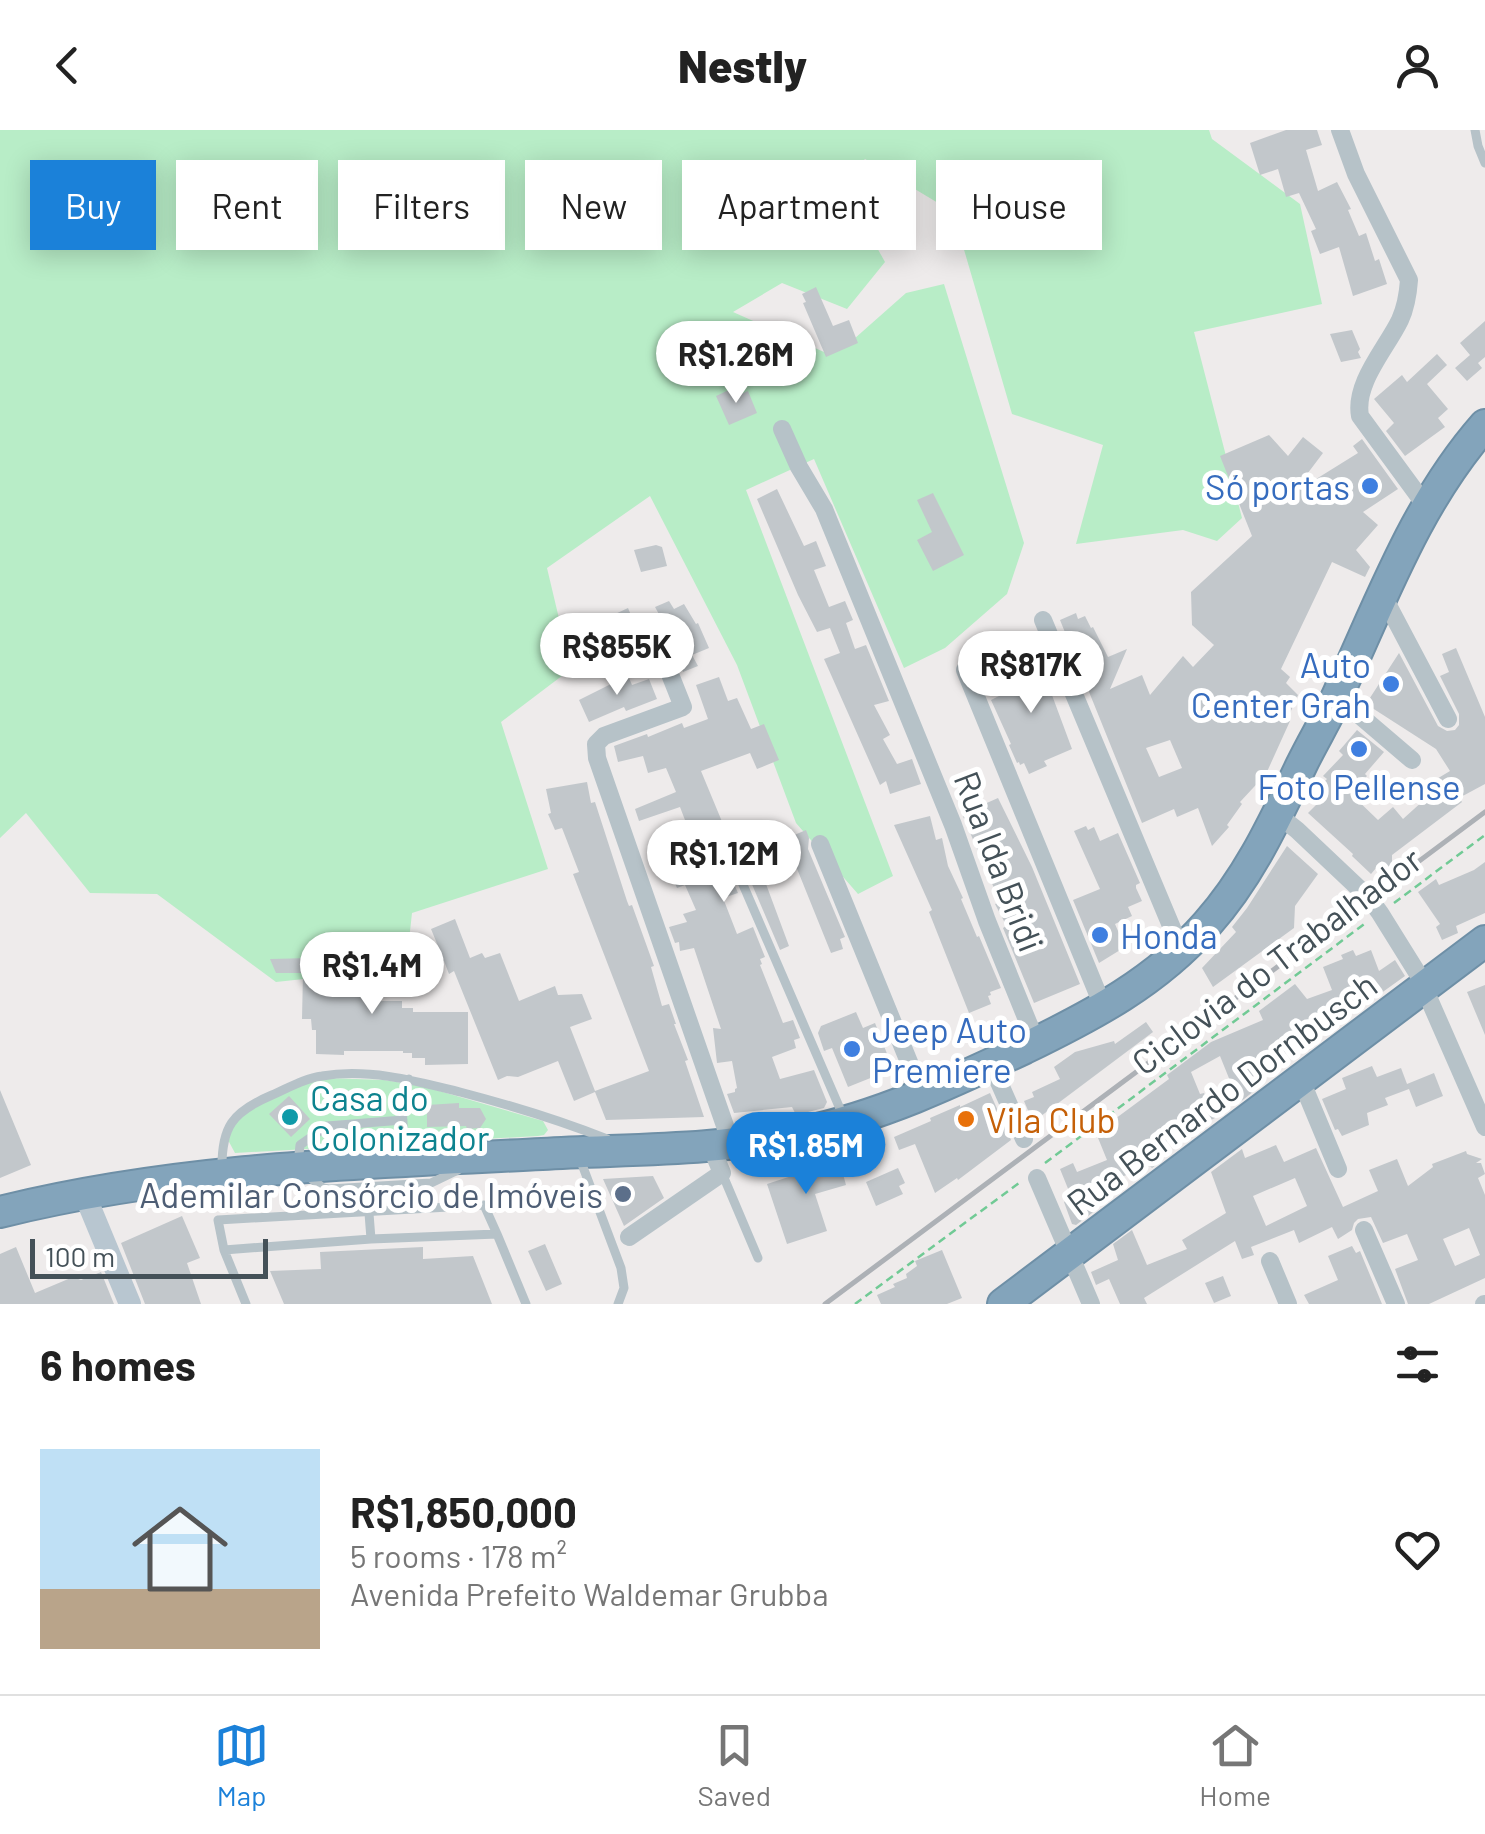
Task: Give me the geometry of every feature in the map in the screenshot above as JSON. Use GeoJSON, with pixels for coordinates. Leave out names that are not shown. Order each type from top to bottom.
{"type":"FeatureCollection","features":[{"type":"Feature","properties":{"kind":"highway"},"geometry":{"type":"LineString","coordinates":[[0,1212],[84,1193],[222,1174],[632,1149],[721,1153],[846,1121],[922,1094],[1104,1008],[1182,952],[1231,894],[1266,839],[1426,506],[1485,425]]}},
{"type":"Feature","properties":{"kind":"highway","name":"Rua Bernardo Dornbusch"},"geometry":{"type":"LineString","coordinates":[[1003,1304],[1485,941]]}},
{"type":"Feature","properties":{"kind":"street"},"geometry":{"type":"LineString","coordinates":[[1340,130],[1356,174],[1409,280],[1401,317],[1362,389],[1360,416],[1426,506]]}},
{"type":"Feature","properties":{"kind":"street","name":"Rua Ida Bridi"},"geometry":{"type":"LineString","coordinates":[[782,429],[824,509],[953,825],[1036,1042]]}},
{"type":"Feature","properties":{"kind":"street"},"geometry":{"type":"LineString","coordinates":[[1382,594],[1448,719]]}},
{"type":"Feature","properties":{"kind":"street"},"geometry":{"type":"LineString","coordinates":[[1043,620],[1182,952]]}},
{"type":"Feature","properties":{"kind":"street"},"geometry":{"type":"LineString","coordinates":[[629,1237],[721,1153],[597,758],[596,744],[604,736],[683,706],[652,629]]}},
{"type":"Feature","properties":{"kind":"street"},"geometry":{"type":"LineString","coordinates":[[964,670],[1104,1008]]}},
{"type":"Feature","properties":{"kind":"street"},"geometry":{"type":"LineString","coordinates":[[1337,696],[1412,760]]}},
{"type":"Feature","properties":{"kind":"street"},"geometry":{"type":"LineString","coordinates":[[1278,815],[1369,898],[1380,913],[1424,986],[1485,1127]]}},
{"type":"Feature","properties":{"kind":"street"},"geometry":{"type":"LineString","coordinates":[[820,844],[922,1094]]}},
{"type":"Feature","properties":{"kind":"street"},"geometry":{"type":"LineString","coordinates":[[991,1064],[1024,1139]]}},
{"type":"Feature","properties":{"kind":"street"},"geometry":{"type":"LineString","coordinates":[[1300,1080],[1338,1169]]}},
{"type":"Feature","properties":{"kind":"street"},"geometry":{"type":"LineString","coordinates":[[1036,1174],[1091,1304]]}},
{"type":"Feature","properties":{"kind":"street"},"geometry":{"type":"LineString","coordinates":[[84,1193],[130,1304]]}},
{"type":"Feature","properties":{"kind":"street"},"geometry":{"type":"LineString","coordinates":[[1364,1230],[1396,1304]]}},
{"type":"Feature","properties":{"kind":"street"},"geometry":{"type":"LineString","coordinates":[[1270,1261],[1288,1304]]}},
{"type":"Feature","properties":{"kind":"lane"},"geometry":{"type":"LineString","coordinates":[[1475,130],[1485,163]]}},
{"type":"Feature","properties":{"kind":"lane"},"geometry":{"type":"LineString","coordinates":[[725,843],[846,1121]]}},
{"type":"Feature","properties":{"kind":"lane"},"geometry":{"type":"LineString","coordinates":[[222,1174],[225,1133],[233,1118],[250,1104],[323,1075],[409,1079],[528,1110],[632,1149]]}},
{"type":"Feature","properties":{"kind":"lane"},"geometry":{"type":"LineString","coordinates":[[406,1160],[402,1107],[409,1079]]}},
{"type":"Feature","properties":{"kind":"lane"},"geometry":{"type":"LineString","coordinates":[[402,1120],[326,1126],[300,1145],[298,1168],[323,1188],[367,1188],[431,1183],[484,1156]]}},
{"type":"Feature","properties":{"kind":"lane"},"geometry":{"type":"LineString","coordinates":[[577,1152],[621,1268],[624,1288],[618,1304]]}},
{"type":"Feature","properties":{"kind":"lane"},"geometry":{"type":"LineString","coordinates":[[721,1153],[758,1258]]}},
{"type":"Feature","properties":{"kind":"lane"},"geometry":{"type":"LineString","coordinates":[[367,1188],[371,1239]]}},
{"type":"Feature","properties":{"kind":"lane"},"geometry":{"type":"LineString","coordinates":[[246,1304],[224,1250],[218,1220],[484,1205],[526,1304]]}},
{"type":"Feature","properties":{"kind":"lane"},"geometry":{"type":"LineString","coordinates":[[224,1250],[496,1234]]}},
{"type":"Feature","properties":{"kind":"path","name":"Ciclovia do Trabalhador"},"geometry":{"type":"LineString","coordinates":[[856,1304],[1036,1174],[1485,835]]}},
{"type":"Feature","properties":{"kind":"green space"},"geometry":{"type":"Polygon","coordinates":[[[0,130],[1209,130],[1212,139],[1300,204],[1322,304],[1194,332],[1242,518],[1217,541],[1183,530],[1076,544],[1103,445],[1012,414],[964,250],[1102,250],[1102,160],[936,160],[936,202],[916,190],[916,160],[682,160],[682,250],[878,250],[885,262],[847,309],[782,283],[733,312],[824,352],[854,339],[906,293],[944,284],[1024,543],[1007,594],[945,648],[904,668],[814,459],[746,490],[893,876],[858,894],[796,823],[737,665],[650,496],[547,568],[571,669],[501,722],[548,869],[412,913],[406,968],[276,982],[157,894],[90,893],[26,813],[0,838],[0,130]]]}},
{"type":"Feature","properties":{"kind":"green space"},"geometry":{"type":"Polygon","coordinates":[[[327,1078],[422,1086],[543,1121],[548,1130],[538,1136],[235,1153],[228,1140],[240,1117],[276,1095],[327,1078]]]}},
{"type":"Feature","properties":{"kind":"building"},"geometry":{"type":"Polygon","coordinates":[[[1286,130],[1317,130],[1322,145],[1306,150],[1318,191],[1337,182],[1359,236],[1366,233],[1387,284],[1353,296],[1339,247],[1320,254],[1311,231],[1316,229],[1299,193],[1286,197],[1278,169],[1260,175],[1250,143],[1286,130]]]}},
{"type":"Feature","properties":{"kind":"building"},"geometry":{"type":"Polygon","coordinates":[[[816,287],[833,326],[849,320],[858,343],[826,357],[803,303],[806,302],[802,294],[816,287]]]}},
{"type":"Feature","properties":{"kind":"building"},"geometry":{"type":"Polygon","coordinates":[[[1485,321],[1485,357],[1478,363],[1482,368],[1467,381],[1455,368],[1470,355],[1460,343],[1485,321]]]}},
{"type":"Feature","properties":{"kind":"building"},"geometry":{"type":"Polygon","coordinates":[[[1352,330],[1361,358],[1341,362],[1330,334],[1352,330]]]}},
{"type":"Feature","properties":{"kind":"building"},"geometry":{"type":"Polygon","coordinates":[[[753,339],[758,354],[755,364],[746,368],[737,364],[733,355],[736,346],[753,339]]]}},
{"type":"Feature","properties":{"kind":"building"},"geometry":{"type":"Polygon","coordinates":[[[1437,354],[1447,365],[1427,384],[1448,409],[1438,418],[1445,427],[1405,456],[1386,431],[1394,423],[1374,399],[1402,375],[1407,382],[1437,354]]]}},
{"type":"Feature","properties":{"kind":"building"},"geometry":{"type":"Polygon","coordinates":[[[733,388],[736,396],[748,391],[757,413],[729,425],[716,396],[733,388]]]}},
{"type":"Feature","properties":{"kind":"building"},"geometry":{"type":"Polygon","coordinates":[[[1269,435],[1288,456],[1303,437],[1323,453],[1292,494],[1358,453],[1353,446],[1362,439],[1398,489],[1363,512],[1378,525],[1356,550],[1370,567],[1365,577],[1332,562],[1281,669],[1290,677],[1286,683],[1298,695],[1287,720],[1290,721],[1266,774],[1240,802],[1229,827],[1212,846],[1198,808],[1177,817],[1174,809],[1142,823],[1060,620],[1076,613],[1078,619],[1085,616],[1108,657],[1127,649],[1110,689],[1142,675],[1150,695],[1183,656],[1193,667],[1214,645],[1192,625],[1191,592],[1252,536],[1220,456],[1269,435]],[[1170,740],[1146,748],[1159,777],[1182,768],[1170,740]]]}},
{"type":"Feature","properties":{"kind":"building"},"geometry":{"type":"Polygon","coordinates":[[[777,489],[804,546],[816,541],[826,566],[814,570],[829,607],[845,601],[853,620],[846,623],[855,649],[866,645],[889,701],[874,705],[890,735],[883,739],[897,764],[912,759],[921,784],[890,794],[886,781],[880,785],[824,659],[840,653],[830,628],[817,632],[757,499],[777,489]]]}},
{"type":"Feature","properties":{"kind":"building"},"geometry":{"type":"Polygon","coordinates":[[[933,493],[964,555],[933,571],[917,540],[932,532],[917,500],[933,493]]]}},
{"type":"Feature","properties":{"kind":"building"},"geometry":{"type":"Polygon","coordinates":[[[662,547],[667,566],[641,572],[634,550],[662,547]]]}},
{"type":"Feature","properties":{"kind":"building"},"geometry":{"type":"Polygon","coordinates":[[[669,601],[674,609],[684,604],[709,648],[692,655],[698,666],[683,672],[670,641],[673,640],[655,607],[669,601]]]}},
{"type":"Feature","properties":{"kind":"building"},"geometry":{"type":"Polygon","coordinates":[[[628,608],[635,636],[606,647],[596,623],[628,608]]]}},
{"type":"Feature","properties":{"kind":"building"},"geometry":{"type":"Polygon","coordinates":[[[1456,648],[1485,717],[1485,784],[1459,798],[1462,802],[1392,855],[1392,885],[1382,861],[1371,874],[1308,813],[1326,795],[1318,788],[1327,779],[1323,776],[1343,755],[1339,751],[1357,730],[1384,752],[1351,794],[1378,820],[1393,807],[1403,819],[1435,790],[1430,783],[1450,771],[1436,749],[1366,704],[1399,653],[1438,726],[1455,730],[1459,714],[1440,676],[1449,672],[1442,654],[1456,648]]]}},
{"type":"Feature","properties":{"kind":"building"},"geometry":{"type":"Polygon","coordinates":[[[1036,652],[1072,749],[1044,761],[1047,766],[1029,774],[1024,763],[1017,763],[991,700],[1015,688],[1006,665],[1036,652]]]}},
{"type":"Feature","properties":{"kind":"building"},"geometry":{"type":"Polygon","coordinates":[[[719,677],[728,701],[737,698],[751,729],[764,724],[779,760],[757,769],[750,753],[701,771],[723,824],[703,831],[712,857],[717,855],[720,862],[724,861],[738,893],[723,898],[737,934],[753,927],[765,957],[760,959],[760,965],[783,1023],[793,1020],[800,1038],[794,1040],[796,1048],[772,1057],[780,1079],[814,1070],[827,1102],[824,1108],[796,1115],[792,1107],[734,1113],[727,1094],[737,1088],[732,1061],[717,1063],[713,1028],[721,1029],[694,948],[680,951],[669,927],[687,922],[683,914],[696,910],[685,885],[677,888],[663,856],[684,852],[682,845],[693,841],[680,807],[639,821],[635,809],[676,792],[666,768],[648,773],[643,756],[618,762],[614,746],[682,723],[684,728],[708,719],[696,685],[719,677]]]}},
{"type":"Feature","properties":{"kind":"building"},"geometry":{"type":"Polygon","coordinates":[[[629,678],[632,685],[649,679],[657,699],[589,722],[579,700],[629,678]]]}},
{"type":"Feature","properties":{"kind":"building"},"geometry":{"type":"Polygon","coordinates":[[[587,782],[591,803],[595,802],[627,901],[632,905],[654,966],[651,967],[662,1006],[669,1004],[676,1024],[704,1117],[606,1120],[595,1092],[574,1101],[558,1061],[518,1077],[498,1080],[454,971],[449,974],[444,961],[428,967],[422,952],[438,946],[431,929],[455,919],[470,958],[500,953],[519,1001],[555,986],[558,995],[582,994],[592,1019],[570,1027],[595,1091],[649,1071],[573,874],[579,872],[562,828],[555,830],[548,814],[551,813],[546,789],[587,782]]]}},
{"type":"Feature","properties":{"kind":"building"},"geometry":{"type":"Polygon","coordinates":[[[998,798],[1032,867],[1080,984],[1034,1003],[1003,928],[1005,923],[995,904],[1000,902],[962,814],[998,798]]]}},
{"type":"Feature","properties":{"kind":"building"},"geometry":{"type":"Polygon","coordinates":[[[930,816],[936,840],[942,838],[948,866],[1001,988],[990,992],[991,1004],[969,1013],[929,912],[932,910],[894,825],[930,816]]]}},
{"type":"Feature","properties":{"kind":"building"},"geometry":{"type":"Polygon","coordinates":[[[1086,826],[1088,830],[1094,827],[1100,841],[1118,833],[1140,883],[1136,888],[1142,901],[1128,907],[1132,916],[1115,924],[1125,947],[1099,963],[1073,900],[1100,889],[1074,831],[1086,826]]]}},
{"type":"Feature","properties":{"kind":"building"},"geometry":{"type":"Polygon","coordinates":[[[806,830],[808,849],[845,937],[840,939],[843,949],[831,953],[785,839],[806,830]]]}},
{"type":"Feature","properties":{"kind":"building"},"geometry":{"type":"Polygon","coordinates":[[[758,846],[772,882],[766,884],[789,946],[780,950],[739,854],[758,846]]]}},
{"type":"Feature","properties":{"kind":"building"},"geometry":{"type":"Polygon","coordinates":[[[1287,846],[1318,874],[1295,906],[1294,928],[1213,987],[1202,968],[1236,932],[1232,927],[1287,846]]]}},
{"type":"Feature","properties":{"kind":"building"},"geometry":{"type":"Polygon","coordinates":[[[1485,862],[1485,913],[1456,926],[1458,933],[1442,940],[1436,927],[1440,924],[1418,892],[1436,879],[1439,885],[1485,862]]]}},
{"type":"Feature","properties":{"kind":"building"},"geometry":{"type":"Polygon","coordinates":[[[1353,950],[1356,956],[1371,950],[1379,971],[1395,960],[1405,976],[1324,1034],[1307,1041],[1309,1045],[1278,1057],[1281,1064],[1249,1078],[1254,1091],[1239,1103],[1220,1056],[1191,1072],[1215,1118],[1152,1149],[1161,1161],[1152,1168],[1082,1192],[1096,1210],[1072,1224],[1064,1202],[1071,1196],[1060,1169],[1073,1163],[1077,1172],[1107,1160],[1096,1133],[1211,1042],[1263,1020],[1259,1011],[1295,984],[1307,999],[1332,990],[1323,967],[1353,950]]]}},
{"type":"Feature","properties":{"kind":"building"},"geometry":{"type":"Polygon","coordinates":[[[351,957],[351,990],[368,990],[368,995],[379,995],[379,1001],[402,1001],[402,1008],[413,1008],[413,1012],[468,1012],[468,1064],[425,1065],[425,1058],[412,1058],[412,1053],[403,1051],[316,1054],[316,1030],[312,1030],[311,1019],[302,1019],[303,973],[276,973],[270,959],[351,957]]]}},
{"type":"Feature","properties":{"kind":"building"},"geometry":{"type":"Polygon","coordinates":[[[1485,985],[1485,1035],[1467,992],[1485,985]]]}},
{"type":"Feature","properties":{"kind":"building","name":"Jeep Auto Premiere"},"geometry":{"type":"Polygon","coordinates":[[[856,1012],[863,1028],[875,1023],[893,1069],[848,1087],[832,1048],[824,1051],[818,1033],[821,1026],[856,1012]]]}},
{"type":"Feature","properties":{"kind":"building"},"geometry":{"type":"Polygon","coordinates":[[[1146,1022],[1153,1032],[1033,1122],[1024,1101],[1034,1097],[1032,1092],[1060,1079],[1054,1067],[1075,1052],[1114,1041],[1115,1044],[1146,1022]]]}},
{"type":"Feature","properties":{"kind":"building"},"geometry":{"type":"Polygon","coordinates":[[[1372,1066],[1377,1077],[1401,1068],[1407,1084],[1434,1073],[1443,1096],[1416,1107],[1409,1089],[1385,1098],[1388,1105],[1367,1113],[1369,1125],[1342,1136],[1335,1130],[1322,1099],[1346,1089],[1342,1078],[1372,1066]]]}},
{"type":"Feature","properties":{"kind":"building"},"geometry":{"type":"Polygon","coordinates":[[[0,1090],[31,1165],[0,1178],[0,1090]]]}},
{"type":"Feature","properties":{"kind":"building"},"geometry":{"type":"Polygon","coordinates":[[[990,1093],[1011,1140],[935,1193],[915,1144],[899,1150],[894,1137],[990,1093]]]}},
{"type":"Feature","properties":{"kind":"building","name":"Casa do Colonizador"},"geometry":{"type":"Polygon","coordinates":[[[289,1096],[310,1119],[291,1137],[269,1114],[289,1096]]]}},
{"type":"Feature","properties":{"kind":"building"},"geometry":{"type":"Polygon","coordinates":[[[459,1103],[459,1108],[480,1108],[486,1119],[480,1128],[427,1127],[427,1105],[459,1103]]]}},
{"type":"Feature","properties":{"kind":"building"},"geometry":{"type":"Polygon","coordinates":[[[1276,1145],[1284,1162],[1316,1148],[1343,1207],[1378,1191],[1369,1170],[1397,1159],[1408,1186],[1432,1164],[1466,1151],[1482,1159],[1476,1163],[1481,1163],[1485,1174],[1478,1178],[1485,1195],[1485,1278],[1429,1304],[1408,1304],[1395,1269],[1418,1260],[1407,1234],[1383,1243],[1371,1217],[1358,1219],[1352,1230],[1338,1239],[1332,1227],[1299,1243],[1294,1230],[1251,1247],[1254,1255],[1242,1259],[1235,1241],[1144,1298],[1147,1304],[1120,1304],[1109,1279],[1096,1285],[1091,1272],[1118,1260],[1113,1244],[1132,1230],[1147,1265],[1187,1249],[1182,1240],[1226,1213],[1211,1172],[1242,1149],[1245,1158],[1276,1145]],[[1295,1178],[1253,1196],[1266,1226],[1307,1206],[1295,1178]],[[1469,1228],[1443,1239],[1455,1266],[1480,1255],[1469,1228]]]}},
{"type":"Feature","properties":{"kind":"building"},"geometry":{"type":"Polygon","coordinates":[[[837,1152],[846,1185],[815,1194],[827,1231],[787,1244],[767,1184],[810,1170],[807,1160],[837,1152]]]}},
{"type":"Feature","properties":{"kind":"building"},"geometry":{"type":"Polygon","coordinates":[[[898,1168],[905,1183],[899,1186],[903,1194],[876,1206],[866,1182],[898,1168]]]}},
{"type":"Feature","properties":{"kind":"building"},"geometry":{"type":"Polygon","coordinates":[[[653,1176],[664,1198],[624,1226],[603,1179],[653,1176]]]}},
{"type":"Feature","properties":{"kind":"building"},"geometry":{"type":"Polygon","coordinates":[[[182,1216],[200,1258],[187,1263],[201,1304],[145,1304],[121,1243],[182,1216]]]}},
{"type":"Feature","properties":{"kind":"building"},"geometry":{"type":"Polygon","coordinates":[[[545,1244],[562,1284],[546,1291],[528,1251],[545,1244]]]}},
{"type":"Feature","properties":{"kind":"building"},"geometry":{"type":"Polygon","coordinates":[[[1352,1246],[1356,1253],[1360,1251],[1382,1304],[1309,1304],[1304,1295],[1338,1280],[1328,1256],[1352,1246]]]}},
{"type":"Feature","properties":{"kind":"building"},"geometry":{"type":"Polygon","coordinates":[[[16,1247],[35,1293],[73,1277],[81,1280],[101,1272],[114,1304],[0,1304],[0,1254],[16,1247]]]}},
{"type":"Feature","properties":{"kind":"building"},"geometry":{"type":"Polygon","coordinates":[[[423,1247],[423,1259],[473,1256],[492,1304],[284,1304],[270,1271],[321,1269],[320,1252],[423,1247]]]}},
{"type":"Feature","properties":{"kind":"building"},"geometry":{"type":"Polygon","coordinates":[[[942,1250],[962,1298],[947,1304],[881,1304],[877,1295],[907,1278],[906,1274],[917,1266],[915,1261],[942,1250]]]}},
{"type":"Feature","properties":{"kind":"building"},"geometry":{"type":"Polygon","coordinates":[[[1223,1276],[1231,1296],[1214,1303],[1205,1283],[1223,1276]]]}},
{"type":"Feature","properties":{"kind":"railway"},"geometry":{"type":"LineString","coordinates":[[825,1304],[1485,812]]}},
{"type":"Feature","properties":{"kind":"place","name":"Só portas"},"geometry":{"type":"Point","coordinates":[1370,486]}},
{"type":"Feature","properties":{"kind":"place","name":"Auto Center Grah"},"geometry":{"type":"Point","coordinates":[1391,684]}},
{"type":"Feature","properties":{"kind":"place","name":"Foto Pellense"},"geometry":{"type":"Point","coordinates":[1359,749]}},
{"type":"Feature","properties":{"kind":"place","name":"Honda"},"geometry":{"type":"Point","coordinates":[1100,935]}},
{"type":"Feature","properties":{"kind":"place","name":"Jeep Auto Premiere"},"geometry":{"type":"Point","coordinates":[852,1049]}},
{"type":"Feature","properties":{"kind":"place","name":"Casa do Colonizador"},"geometry":{"type":"Point","coordinates":[290,1117]}},
{"type":"Feature","properties":{"kind":"place","name":"Vila Club"},"geometry":{"type":"Point","coordinates":[966,1119]}},
{"type":"Feature","properties":{"kind":"place","name":"Ademilar Consórcio de Imóveis"},"geometry":{"type":"Point","coordinates":[623,1194]}}]}
